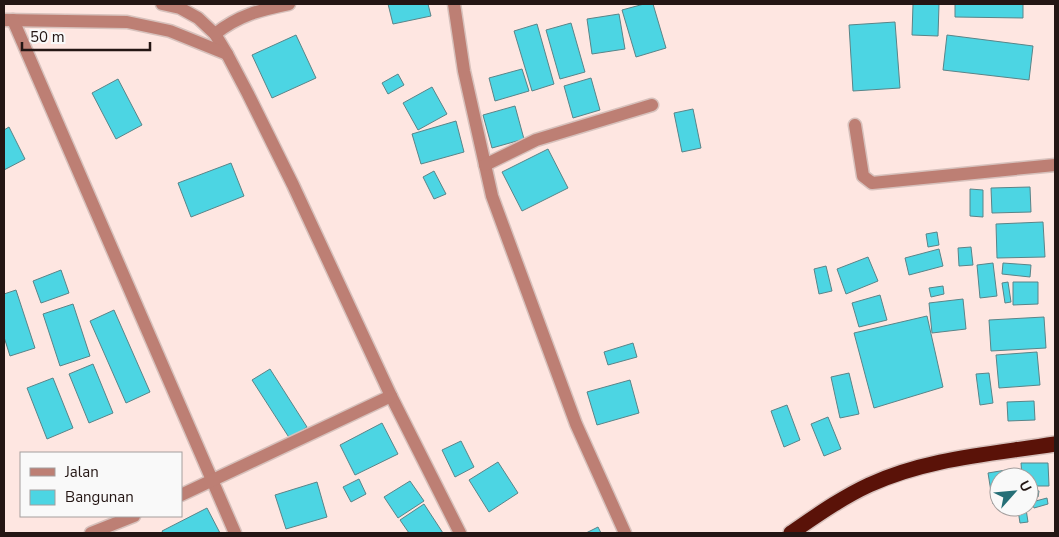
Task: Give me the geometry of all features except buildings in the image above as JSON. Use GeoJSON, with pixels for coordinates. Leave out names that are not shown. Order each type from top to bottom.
{"type":"FeatureCollection","features":[{"type":"Feature","properties":{"kind":"highway"},"geometry":{"type":"LineString","coordinates":[[791,533],[868,485],[897,474],[948,460],[1055,444]]}},
{"type":"Feature","properties":{"kind":"street"},"geometry":{"type":"LineString","coordinates":[[162,4],[180,8],[205,23],[215,34],[227,54],[293,185],[391,396],[460,533]]}},
{"type":"Feature","properties":{"kind":"street"},"geometry":{"type":"LineString","coordinates":[[215,34],[229,23],[252,12],[289,4]]}},
{"type":"Feature","properties":{"kind":"street"},"geometry":{"type":"LineString","coordinates":[[454,4],[464,70],[492,196],[576,424],[625,533]]}},
{"type":"Feature","properties":{"kind":"street"},"geometry":{"type":"LineString","coordinates":[[227,54],[170,31],[127,22],[8,20],[235,533]]}},
{"type":"Feature","properties":{"kind":"street"},"geometry":{"type":"LineString","coordinates":[[485,165],[536,140],[652,105]]}},
{"type":"Feature","properties":{"kind":"street"},"geometry":{"type":"LineString","coordinates":[[855,125],[863,176],[872,183],[1055,165]]}},
{"type":"Feature","properties":{"kind":"street"},"geometry":{"type":"LineString","coordinates":[[182,495],[391,396]]}},
{"type":"Feature","properties":{"kind":"street"},"geometry":{"type":"LineString","coordinates":[[90,533],[131,517]]}}]}
